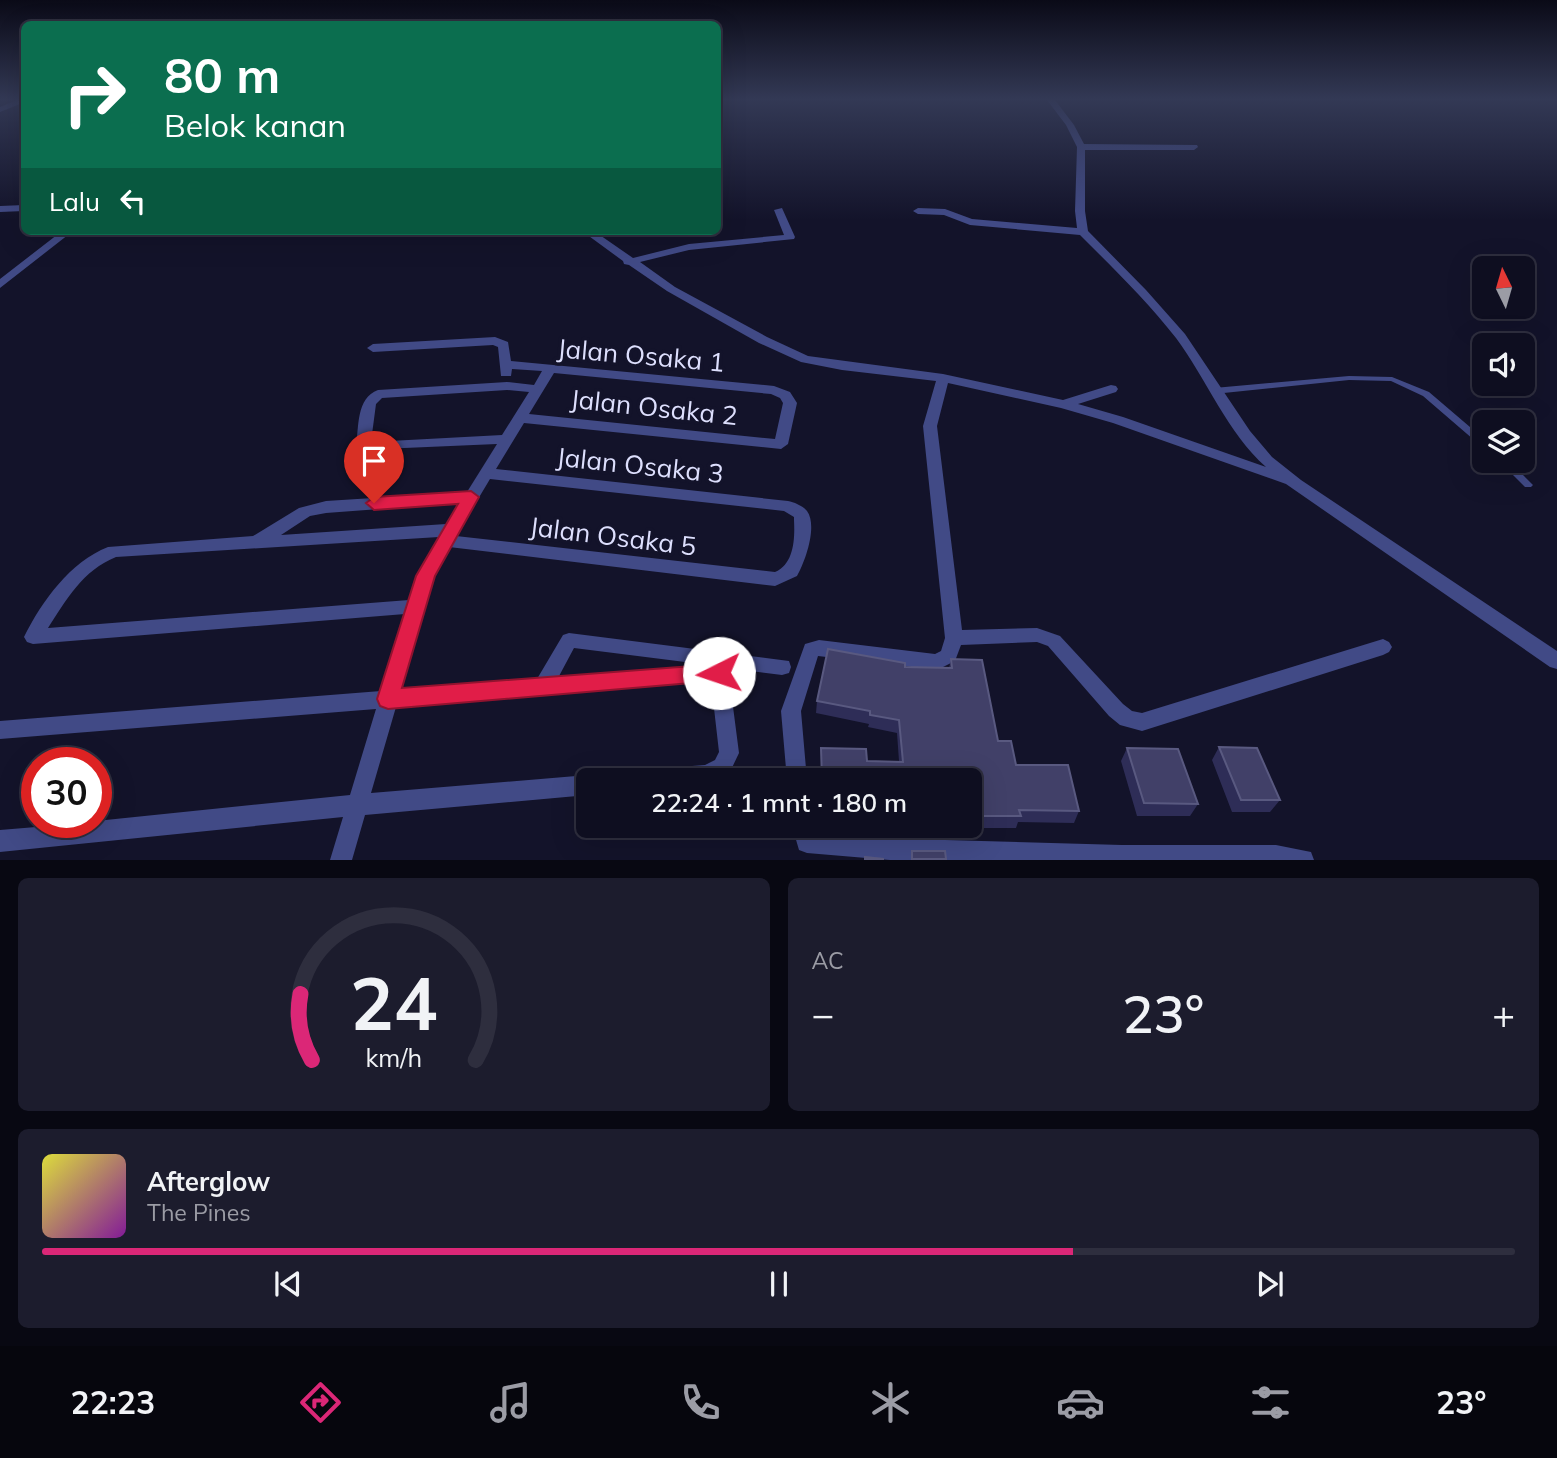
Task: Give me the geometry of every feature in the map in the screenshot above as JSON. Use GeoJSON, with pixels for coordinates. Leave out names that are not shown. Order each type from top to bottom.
{"type":"FeatureCollection","features":[{"type":"Feature","properties":{"kind":"street"},"geometry":{"type":"LineString","coordinates":[[1078,140],[1082,147],[1080,211],[1083,232],[1142,292],[1181,338],[1214,391],[1267,460],[1296,484],[1557,661]]}},
{"type":"Feature","properties":{"kind":"street"},"geometry":{"type":"LineString","coordinates":[[1082,147],[1194,148]]}},
{"type":"Feature","properties":{"kind":"street"},"geometry":{"type":"LineString","coordinates":[[0,209],[21,208]]}},
{"type":"Feature","properties":{"kind":"street"},"geometry":{"type":"LineString","coordinates":[[628,262],[689,247],[790,237],[779,210]]}},
{"type":"Feature","properties":{"kind":"street"},"geometry":{"type":"LineString","coordinates":[[918,211],[945,212],[970,222],[1083,232]]}},
{"type":"Feature","properties":{"kind":"street"},"geometry":{"type":"LineString","coordinates":[[0,285],[63,235]]}},
{"type":"Feature","properties":{"kind":"street"},"geometry":{"type":"LineString","coordinates":[[592,235],[628,262],[763,340],[805,359],[842,366],[943,377],[1063,404],[1118,420],[1296,484]]}},
{"type":"Feature","properties":{"kind":"street"},"geometry":{"type":"LineString","coordinates":[[373,348],[495,341],[504,345],[507,386]]}},
{"type":"Feature","properties":{"kind":"street","name":"Jalan Osaka 1"},"geometry":{"type":"LineString","coordinates":[[505,364],[774,390],[785,395],[790,404],[781,444]]}},
{"type":"Feature","properties":{"kind":"street"},"geometry":{"type":"LineString","coordinates":[[341,859],[425,576],[550,369]]}},
{"type":"Feature","properties":{"kind":"street"},"geometry":{"type":"LineString","coordinates":[[796,768],[791,710],[811,649],[937,662],[949,656],[954,638],[930,426],[943,377]]}},
{"type":"Feature","properties":{"kind":"street"},"geometry":{"type":"LineString","coordinates":[[507,439],[363,447],[369,403],[378,394],[507,386],[538,389]]}},
{"type":"Feature","properties":{"kind":"street"},"geometry":{"type":"LineString","coordinates":[[1063,404],[1111,389]]}},
{"type":"Feature","properties":{"kind":"street","name":"Jalan Osaka 2"},"geometry":{"type":"LineString","coordinates":[[521,418],[781,444]]}},
{"type":"Feature","properties":{"kind":"street","name":"Jalan Osaka 3"},"geometry":{"type":"LineString","coordinates":[[486,473],[788,506],[801,513],[804,525],[794,566],[788,574],[775,579]]}},
{"type":"Feature","properties":{"kind":"street"},"geometry":{"type":"LineString","coordinates":[[257,542],[304,512],[326,507],[471,497]]}},
{"type":"Feature","properties":{"kind":"street","name":"Jalan Osaka 5"},"geometry":{"type":"LineString","coordinates":[[416,606],[33,637],[84,565],[97,556],[114,551],[257,542],[448,536],[775,579]]}},
{"type":"Feature","properties":{"kind":"street"},"geometry":{"type":"LineString","coordinates":[[954,638],[1037,635],[1054,641],[1116,710],[1127,719],[1142,722],[1383,647]]}},
{"type":"Feature","properties":{"kind":"street"},"geometry":{"type":"LineString","coordinates":[[543,687],[569,640],[718,666]]}},
{"type":"Feature","properties":{"kind":"street"},"geometry":{"type":"LineString","coordinates":[[0,730],[543,687],[718,666],[782,667]]}},
{"type":"Feature","properties":{"kind":"street"},"geometry":{"type":"LineString","coordinates":[[718,666],[729,754],[720,768]]}},
{"type":"Feature","properties":{"kind":"street"},"geometry":{"type":"LineString","coordinates":[[0,841],[576,786]]}},
{"type":"Feature","properties":{"kind":"street"},"geometry":{"type":"LineString","coordinates":[[806,838],[807,842],[909,850],[1122,856],[1276,856],[1303,859]]}},
{"type":"Feature","properties":{"kind":"lane"},"geometry":{"type":"LineString","coordinates":[[1214,391],[1349,378],[1392,379],[1426,394],[1472,433]]}},
{"type":"Feature","properties":{"kind":"lane"},"geometry":{"type":"LineString","coordinates":[[1516,473],[1528,485]]}},
{"type":"Feature","properties":{"kind":"building"},"geometry":{"type":"Polygon","coordinates":[[[828,649],[905,663],[905,667],[952,668],[951,659],[982,660],[998,741],[1011,741],[1016,765],[1068,765],[1079,811],[1019,810],[1021,816],[982,816],[982,768],[822,768],[821,748],[866,749],[867,761],[903,762],[899,720],[870,715],[870,711],[817,701],[828,649]]]}},
{"type":"Feature","properties":{"kind":"building"},"geometry":{"type":"Polygon","coordinates":[[[1219,747],[1257,748],[1280,800],[1241,800],[1219,747]]]}},
{"type":"Feature","properties":{"kind":"building"},"geometry":{"type":"Polygon","coordinates":[[[1127,748],[1178,749],[1198,804],[1144,803],[1127,748]]]}},
{"type":"Feature","properties":{"kind":"building"},"geometry":{"type":"Polygon","coordinates":[[[912,851],[945,851],[946,859],[912,859],[912,851]]]}},
{"type":"Feature","properties":{"kind":"route"},"geometry":{"type":"LineString","coordinates":[[374,503],[471,497],[425,576],[388,699],[719,673]]}}]}
